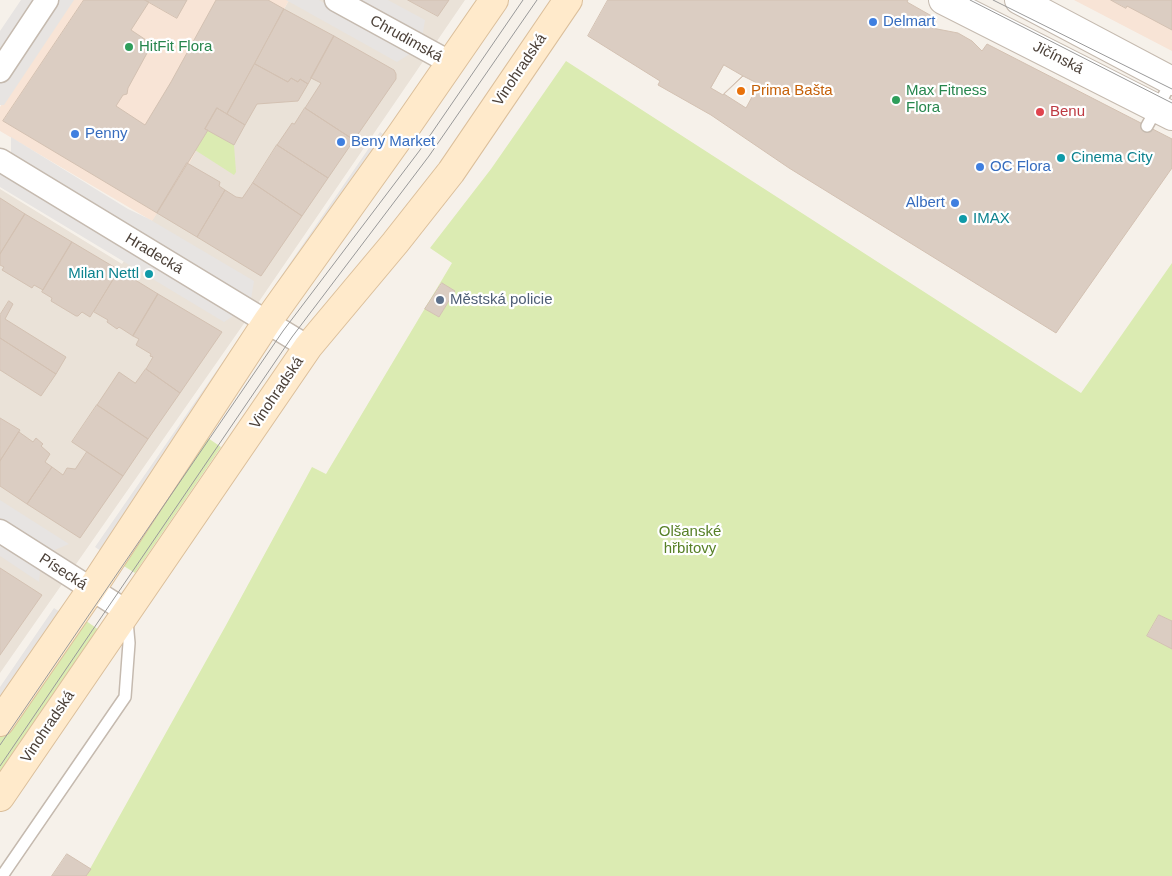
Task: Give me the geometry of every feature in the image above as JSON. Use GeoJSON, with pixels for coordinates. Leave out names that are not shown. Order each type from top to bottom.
{"type":"FeatureCollection","features":[{"type":"Feature","properties":{"kind":"main road"},"geometry":{"type":"LineString","coordinates":[[0,722],[91,590],[267,322],[400,136],[494,0]]}},
{"type":"Feature","properties":{"kind":"main road","name":"Vinohradská"},"geometry":{"type":"LineString","coordinates":[[0,797],[308,347],[451,172],[568,0]]}},
{"type":"Feature","properties":{"kind":"street"},"geometry":{"type":"LineString","coordinates":[[0,70],[47,0]]}},
{"type":"Feature","properties":{"kind":"street","name":"Chrudimská"},"geometry":{"type":"LineString","coordinates":[[336,0],[451,63]]}},
{"type":"Feature","properties":{"kind":"street"},"geometry":{"type":"LineString","coordinates":[[1019,0],[1172,81]]}},
{"type":"Feature","properties":{"kind":"street","name":"Jičínská"},"geometry":{"type":"LineString","coordinates":[[958,3],[1158,117]]}},
{"type":"Feature","properties":{"kind":"street","name":"Hradecká"},"geometry":{"type":"LineString","coordinates":[[0,160],[308,347]]}},
{"type":"Feature","properties":{"kind":"street","name":"Písecká"},"geometry":{"type":"LineString","coordinates":[[0,531],[126,611]]}},
{"type":"Feature","properties":{"kind":"lane"},"geometry":{"type":"LineString","coordinates":[[1158,117],[1172,81]]}},
{"type":"Feature","properties":{"kind":"lane"},"geometry":{"type":"LineString","coordinates":[[2,876],[125,697],[129,643],[126,611]]}},
{"type":"Feature","properties":{"kind":"shaded area"},"geometry":{"type":"Polygon","coordinates":[[[21,0],[40,0],[0,60],[0,31],[21,0]]]}},
{"type":"Feature","properties":{"kind":"shaded area"},"geometry":{"type":"Polygon","coordinates":[[[56,0],[74,0],[4,105],[0,105],[0,83],[56,0]]]}},
{"type":"Feature","properties":{"kind":"shaded area"},"geometry":{"type":"Polygon","coordinates":[[[71,0],[289,0],[227,114],[218,109],[189,164],[152,221],[0,131],[0,107],[71,0]]]}},
{"type":"Feature","properties":{"kind":"shaded area"},"geometry":{"type":"Polygon","coordinates":[[[286,0],[319,0],[413,52],[397,62],[286,0]]]}},
{"type":"Feature","properties":{"kind":"shaded area"},"geometry":{"type":"Polygon","coordinates":[[[289,0],[465,0],[245,322],[0,673],[0,189],[122,264],[157,213],[187,163],[189,163],[217,108],[227,114],[289,0]]]}},
{"type":"Feature","properties":{"kind":"shaded area"},"geometry":{"type":"Polygon","coordinates":[[[353,0],[388,0],[425,20],[422,38],[353,0]]]}},
{"type":"Feature","properties":{"kind":"shaded area"},"geometry":{"type":"Polygon","coordinates":[[[1074,0],[1172,0],[1172,51],[1074,0]]]}},
{"type":"Feature","properties":{"kind":"shaded area"},"geometry":{"type":"Polygon","coordinates":[[[380,132],[386,136],[282,289],[275,285],[380,132]]]}},
{"type":"Feature","properties":{"kind":"shaded area"},"geometry":{"type":"Polygon","coordinates":[[[11,137],[128,209],[149,219],[254,281],[251,299],[11,154],[11,137]]]}},
{"type":"Feature","properties":{"kind":"shaded area"},"geometry":{"type":"Polygon","coordinates":[[[0,169],[238,313],[224,322],[0,187],[0,169]]]}},
{"type":"Feature","properties":{"kind":"shaded area"},"geometry":{"type":"Polygon","coordinates":[[[235,344],[241,348],[101,551],[95,547],[235,344]]]}},
{"type":"Feature","properties":{"kind":"shaded area"},"geometry":{"type":"Polygon","coordinates":[[[0,500],[69,544],[52,551],[0,518],[0,500]]]}},
{"type":"Feature","properties":{"kind":"shaded area"},"geometry":{"type":"Polygon","coordinates":[[[0,536],[41,563],[39,582],[0,556],[0,536]]]}},
{"type":"Feature","properties":{"kind":"shaded area"},"geometry":{"type":"Polygon","coordinates":[[[54,608],[60,612],[0,699],[0,687],[54,608]]]}},
{"type":"Feature","properties":{"kind":"green space","name":"Olšanské hřbitovy"},"geometry":{"type":"Polygon","coordinates":[[[566,61],[1081,393],[1172,263],[1172,621],[1159,615],[1147,636],[1172,649],[1172,876],[86,876],[312,467],[326,474],[452,263],[430,248],[491,169],[566,61]],[[441,283],[426,309],[439,317],[455,291],[441,283]]]}},
{"type":"Feature","properties":{"kind":"green space"},"geometry":{"type":"Polygon","coordinates":[[[208,130],[234,145],[236,172],[234,175],[195,150],[208,130]]]}},
{"type":"Feature","properties":{"kind":"green space"},"geometry":{"type":"Polygon","coordinates":[[[205,436],[221,447],[135,573],[119,563],[205,436]]]}},
{"type":"Feature","properties":{"kind":"green space"},"geometry":{"type":"Polygon","coordinates":[[[82,618],[99,630],[0,774],[0,736],[82,618]]]}},
{"type":"Feature","properties":{"kind":"building"},"geometry":{"type":"Polygon","coordinates":[[[84,0],[145,0],[149,2],[131,30],[152,44],[128,88],[127,94],[123,95],[116,106],[145,125],[216,0],[268,0],[284,9],[227,114],[217,108],[205,129],[208,130],[157,213],[3,121],[84,0]]]}},
{"type":"Feature","properties":{"kind":"building"},"geometry":{"type":"Polygon","coordinates":[[[145,0],[187,0],[177,18],[145,0]]]}},
{"type":"Feature","properties":{"kind":"building"},"geometry":{"type":"Polygon","coordinates":[[[408,0],[449,0],[438,16],[408,0]]]}},
{"type":"Feature","properties":{"kind":"building","name":"OC Flora"},"geometry":{"type":"Polygon","coordinates":[[[608,0],[908,0],[907,2],[937,19],[932,28],[958,33],[972,41],[982,51],[987,44],[1172,139],[1172,168],[1056,333],[789,168],[711,115],[658,85],[660,81],[588,36],[608,0]]]}},
{"type":"Feature","properties":{"kind":"building"},"geometry":{"type":"Polygon","coordinates":[[[1111,0],[1172,0],[1172,30],[1127,6],[1126,8],[1111,0]]]}},
{"type":"Feature","properties":{"kind":"building"},"geometry":{"type":"Polygon","coordinates":[[[284,9],[334,36],[308,84],[300,79],[298,82],[291,78],[288,82],[255,64],[284,9]]]}},
{"type":"Feature","properties":{"kind":"building"},"geometry":{"type":"Polygon","coordinates":[[[334,36],[394,70],[396,74],[396,79],[354,140],[305,108],[321,83],[311,78],[334,36]]]}},
{"type":"Feature","properties":{"kind":"building"},"geometry":{"type":"Polygon","coordinates":[[[255,64],[288,82],[291,78],[298,82],[300,79],[308,84],[298,101],[257,104],[245,125],[227,114],[255,64]]]}},
{"type":"Feature","properties":{"kind":"building"},"geometry":{"type":"Polygon","coordinates":[[[724,65],[743,76],[723,95],[711,88],[724,65]]]}},
{"type":"Feature","properties":{"kind":"building","name":"Prima Bašta"},"geometry":{"type":"Polygon","coordinates":[[[743,76],[759,84],[746,108],[724,94],[743,76]]]}},
{"type":"Feature","properties":{"kind":"building"},"geometry":{"type":"Polygon","coordinates":[[[217,108],[245,125],[234,145],[205,129],[217,108]]]}},
{"type":"Feature","properties":{"kind":"building"},"geometry":{"type":"Polygon","coordinates":[[[305,108],[354,140],[328,178],[277,145],[305,108]]]}},
{"type":"Feature","properties":{"kind":"building"},"geometry":{"type":"Polygon","coordinates":[[[277,145],[328,178],[302,216],[253,183],[277,145]]]}},
{"type":"Feature","properties":{"kind":"building"},"geometry":{"type":"Polygon","coordinates":[[[187,163],[220,182],[219,186],[225,190],[197,237],[157,213],[187,163]]]}},
{"type":"Feature","properties":{"kind":"building"},"geometry":{"type":"Polygon","coordinates":[[[253,183],[302,216],[261,276],[197,237],[225,190],[236,197],[242,198],[253,183]]]}},
{"type":"Feature","properties":{"kind":"building"},"geometry":{"type":"Polygon","coordinates":[[[0,198],[25,214],[0,254],[0,198]]]}},
{"type":"Feature","properties":{"kind":"building"},"geometry":{"type":"Polygon","coordinates":[[[25,214],[72,242],[43,290],[34,285],[32,288],[2,270],[4,267],[0,265],[0,254],[25,214]]]}},
{"type":"Feature","properties":{"kind":"building"},"geometry":{"type":"Polygon","coordinates":[[[72,242],[119,270],[90,317],[82,312],[76,316],[51,301],[52,298],[42,292],[72,242]]]}},
{"type":"Feature","properties":{"kind":"building"},"geometry":{"type":"Polygon","coordinates":[[[119,270],[158,294],[133,336],[119,327],[117,329],[107,322],[108,320],[94,312],[119,270]]]}},
{"type":"Feature","properties":{"kind":"building","name":"Městská policie"},"geometry":{"type":"Polygon","coordinates":[[[442,283],[455,291],[439,317],[425,309],[442,283]]]}},
{"type":"Feature","properties":{"kind":"building"},"geometry":{"type":"Polygon","coordinates":[[[158,294],[222,332],[180,393],[146,369],[153,357],[136,345],[139,339],[133,336],[158,294]]]}},
{"type":"Feature","properties":{"kind":"building"},"geometry":{"type":"Polygon","coordinates":[[[9,301],[13,304],[5,319],[66,357],[56,374],[0,338],[0,315],[9,301]]]}},
{"type":"Feature","properties":{"kind":"building"},"geometry":{"type":"Polygon","coordinates":[[[0,338],[56,374],[41,396],[0,370],[0,338]]]}},
{"type":"Feature","properties":{"kind":"building"},"geometry":{"type":"Polygon","coordinates":[[[146,369],[180,393],[148,439],[97,405],[119,372],[135,383],[146,369]]]}},
{"type":"Feature","properties":{"kind":"building"},"geometry":{"type":"Polygon","coordinates":[[[97,405],[148,439],[123,476],[72,442],[97,405]]]}},
{"type":"Feature","properties":{"kind":"building"},"geometry":{"type":"Polygon","coordinates":[[[0,418],[20,430],[0,461],[0,418]]]}},
{"type":"Feature","properties":{"kind":"building"},"geometry":{"type":"Polygon","coordinates":[[[19,432],[33,442],[36,438],[43,444],[41,446],[50,454],[45,462],[52,467],[27,504],[0,486],[0,461],[19,432]]]}},
{"type":"Feature","properties":{"kind":"building"},"geometry":{"type":"Polygon","coordinates":[[[87,452],[123,476],[80,538],[27,504],[52,467],[63,475],[67,468],[75,469],[87,452]]]}},
{"type":"Feature","properties":{"kind":"building"},"geometry":{"type":"Polygon","coordinates":[[[0,568],[42,595],[0,655],[0,568]]]}},
{"type":"Feature","properties":{"kind":"building"},"geometry":{"type":"Polygon","coordinates":[[[1159,615],[1172,621],[1172,649],[1147,636],[1159,615]]]}},
{"type":"Feature","properties":{"kind":"building"},"geometry":{"type":"Polygon","coordinates":[[[67,854],[91,869],[86,876],[52,876],[67,854]]]}},
{"type":"Feature","properties":{"kind":"tram line"},"geometry":{"type":"LineString","coordinates":[[0,745],[283,331],[420,150],[523,0]]}},
{"type":"Feature","properties":{"kind":"tram line"},"geometry":{"type":"LineString","coordinates":[[0,766],[292,337],[429,156],[537,0]]}},
{"type":"Feature","properties":{"kind":"tram line"},"geometry":{"type":"LineString","coordinates":[[970,0],[1172,103]]}},
{"type":"Feature","properties":{"kind":"tram line"},"geometry":{"type":"LineString","coordinates":[[993,0],[1172,89]]}},
{"type":"Feature","properties":{"kind":"place","name":"Delmart"},"geometry":{"type":"Point","coordinates":[873,22]}},
{"type":"Feature","properties":{"kind":"place","name":"HitFit Flora"},"geometry":{"type":"Point","coordinates":[129,47]}},
{"type":"Feature","properties":{"kind":"place","name":"Prima Bašta"},"geometry":{"type":"Point","coordinates":[741,91]}},
{"type":"Feature","properties":{"kind":"place","name":"Max Fitness Flora"},"geometry":{"type":"Point","coordinates":[896,100]}},
{"type":"Feature","properties":{"kind":"place","name":"Benu"},"geometry":{"type":"Point","coordinates":[1040,112]}},
{"type":"Feature","properties":{"kind":"place","name":"Penny"},"geometry":{"type":"Point","coordinates":[75,134]}},
{"type":"Feature","properties":{"kind":"place","name":"Beny Market"},"geometry":{"type":"Point","coordinates":[341,142]}},
{"type":"Feature","properties":{"kind":"place","name":"Cinema City"},"geometry":{"type":"Point","coordinates":[1061,158]}},
{"type":"Feature","properties":{"kind":"place","name":"OC Flora"},"geometry":{"type":"Point","coordinates":[980,167]}},
{"type":"Feature","properties":{"kind":"place","name":"Albert"},"geometry":{"type":"Point","coordinates":[955,203]}},
{"type":"Feature","properties":{"kind":"place","name":"IMAX"},"geometry":{"type":"Point","coordinates":[963,219]}},
{"type":"Feature","properties":{"kind":"place","name":"Milan Nettl"},"geometry":{"type":"Point","coordinates":[149,274]}},
{"type":"Feature","properties":{"kind":"place","name":"Městská policie"},"geometry":{"type":"Point","coordinates":[440,300]}}]}
